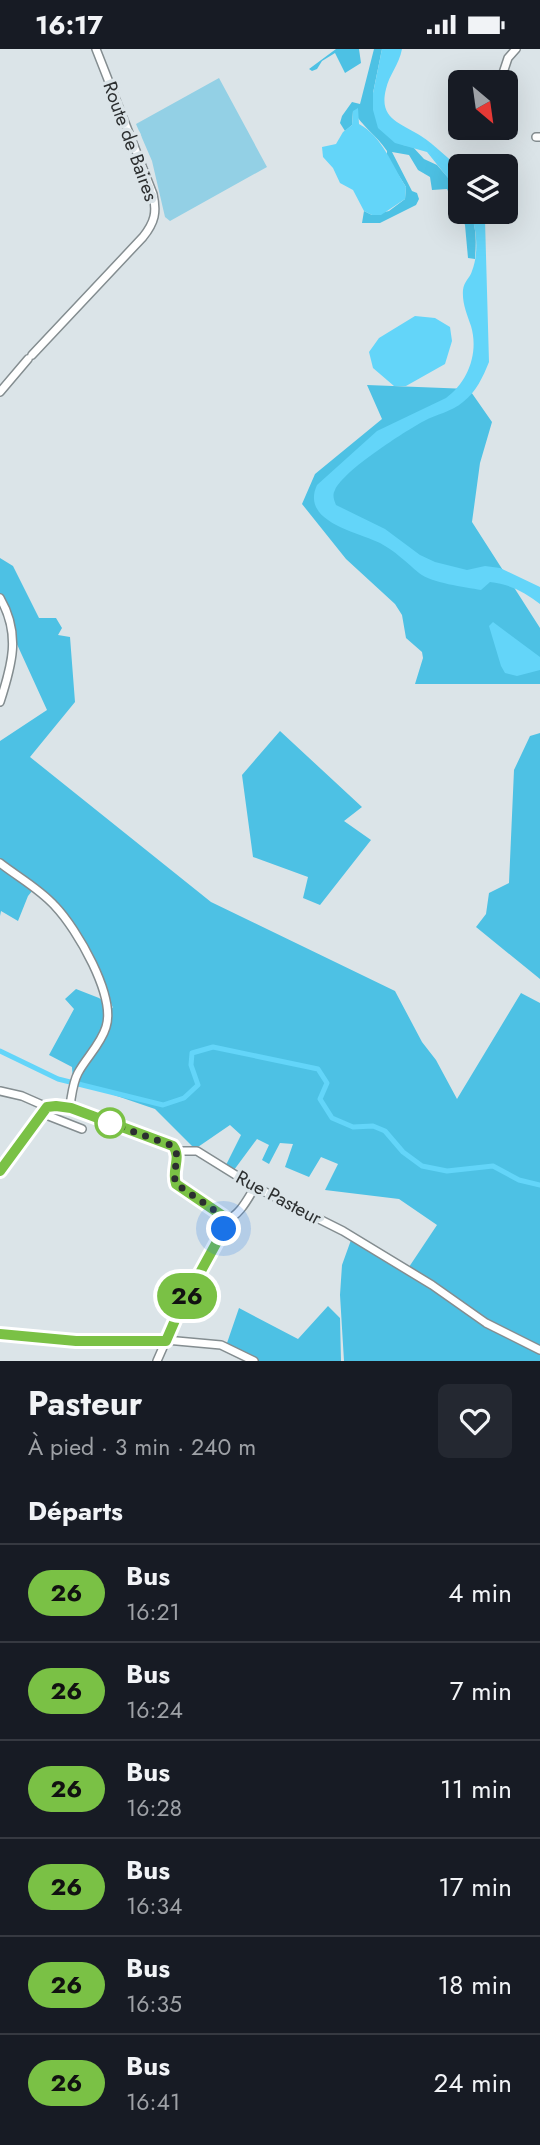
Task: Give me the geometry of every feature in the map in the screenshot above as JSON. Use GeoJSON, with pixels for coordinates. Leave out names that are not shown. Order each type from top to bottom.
{"type":"FeatureCollection","features":[{"type":"Feature","properties":{"kind":"street","name":"Route de Baires"},"geometry":{"type":"LineString","coordinates":[[0,392],[143,237],[155,220],[153,194],[96,49]]}},
{"type":"Feature","properties":{"kind":"street"},"geometry":{"type":"LineString","coordinates":[[504,70],[508,58],[516,49]]}},
{"type":"Feature","properties":{"kind":"street"},"geometry":{"type":"LineString","coordinates":[[0,598],[13,629],[15,648],[12,667],[0,702]]}},
{"type":"Feature","properties":{"kind":"street"},"geometry":{"type":"LineString","coordinates":[[0,863],[57,908],[79,937],[104,993],[109,1014],[105,1030],[76,1077],[71,1108]]}},
{"type":"Feature","properties":{"kind":"street","name":"Rue Pasteur"},"geometry":{"type":"LineString","coordinates":[[0,1091],[22,1096],[44,1110],[56,1106],[71,1108],[166,1143],[176,1150],[197,1151],[255,1187],[344,1231],[432,1285],[486,1323],[540,1350]]}},
{"type":"Feature","properties":{"kind":"street"},"geometry":{"type":"LineString","coordinates":[[0,1171],[44,1110],[82,1129]]}},
{"type":"Feature","properties":{"kind":"street"},"geometry":{"type":"LineString","coordinates":[[157,1361],[179,1311],[224,1229],[225,1221],[223,1216],[176,1184],[173,1177],[178,1159],[176,1150]]}},
{"type":"Feature","properties":{"kind":"street"},"geometry":{"type":"LineString","coordinates":[[225,1221],[233,1218],[245,1205],[255,1187]]}},
{"type":"Feature","properties":{"kind":"street"},"geometry":{"type":"LineString","coordinates":[[0,1334],[76,1341],[166,1341],[221,1345],[248,1360]]}},
{"type":"Feature","properties":{"kind":"shaded area"},"geometry":{"type":"Polygon","coordinates":[[[336,49],[359,49],[361,63],[345,73],[335,53],[322,61],[317,69],[309,69],[336,49]]]}},
{"type":"Feature","properties":{"kind":"shaded area"},"geometry":{"type":"Polygon","coordinates":[[[374,49],[382,49],[373,93],[403,145],[412,146],[424,159],[437,165],[448,178],[448,191],[432,190],[430,177],[418,170],[409,155],[392,152],[419,199],[416,205],[380,223],[362,223],[364,211],[372,215],[389,211],[405,199],[406,187],[387,157],[387,151],[353,111],[352,125],[345,131],[340,123],[352,102],[360,104],[374,49]]]}},
{"type":"Feature","properties":{"kind":"shaded area"},"geometry":{"type":"Polygon","coordinates":[[[382,49],[402,49],[386,89],[385,108],[399,124],[426,140],[448,158],[448,178],[427,152],[395,143],[378,128],[373,110],[373,93],[382,49]]]}},
{"type":"Feature","properties":{"kind":"shaded area"},"geometry":{"type":"Polygon","coordinates":[[[219,78],[267,167],[170,221],[165,217],[152,161],[136,124],[219,78]]]}},
{"type":"Feature","properties":{"kind":"shaded area"},"geometry":{"type":"Polygon","coordinates":[[[358,108],[359,124],[380,143],[406,187],[405,199],[381,215],[364,211],[353,190],[340,183],[333,168],[323,157],[322,147],[336,144],[343,132],[352,125],[353,111],[358,108]]]}},
{"type":"Feature","properties":{"kind":"shaded area"},"geometry":{"type":"Polygon","coordinates":[[[474,224],[475,259],[468,258],[465,225],[474,224]]]}},
{"type":"Feature","properties":{"kind":"shaded area"},"geometry":{"type":"Polygon","coordinates":[[[485,224],[489,362],[479,384],[468,398],[449,411],[415,426],[362,462],[341,482],[334,492],[334,497],[336,505],[385,529],[420,555],[435,562],[467,570],[485,566],[500,568],[540,587],[540,604],[523,592],[504,585],[490,582],[481,590],[424,576],[385,546],[346,530],[324,517],[314,498],[317,485],[377,431],[446,398],[466,375],[474,346],[463,290],[474,264],[474,226],[485,224]]]}},
{"type":"Feature","properties":{"kind":"shaded area"},"geometry":{"type":"Polygon","coordinates":[[[415,316],[435,318],[450,327],[452,341],[445,364],[406,386],[394,386],[373,368],[369,352],[379,338],[415,316]]]}},
{"type":"Feature","properties":{"kind":"shaded area"},"geometry":{"type":"Polygon","coordinates":[[[367,385],[469,389],[492,422],[480,463],[472,522],[540,628],[540,684],[415,684],[423,658],[422,652],[406,638],[402,615],[395,604],[346,559],[302,504],[315,474],[382,419],[367,385]]]}},
{"type":"Feature","properties":{"kind":"shaded area"},"geometry":{"type":"Polygon","coordinates":[[[0,558],[13,566],[39,618],[56,618],[62,628],[58,635],[70,637],[75,702],[30,757],[211,902],[395,991],[457,1099],[521,993],[540,1003],[540,1361],[344,1361],[340,1295],[342,1265],[351,1240],[409,1267],[437,1225],[399,1199],[325,1190],[338,1164],[321,1157],[309,1177],[285,1167],[293,1144],[280,1143],[269,1164],[262,1160],[269,1145],[257,1139],[234,1170],[226,1165],[241,1135],[230,1125],[195,1149],[155,1109],[73,1081],[72,1067],[49,1055],[74,1009],[65,999],[76,989],[99,998],[113,1008],[95,963],[69,917],[37,885],[28,896],[18,921],[1,911],[0,916],[0,741],[47,710],[0,607],[0,558]]]}},
{"type":"Feature","properties":{"kind":"shaded area"},"geometry":{"type":"Polygon","coordinates":[[[493,622],[540,657],[540,670],[517,676],[505,673],[489,626],[493,622]]]}},
{"type":"Feature","properties":{"kind":"shaded area"},"geometry":{"type":"Polygon","coordinates":[[[280,731],[362,807],[344,821],[371,840],[320,905],[303,898],[308,877],[253,857],[242,775],[280,731]]]}},
{"type":"Feature","properties":{"kind":"shaded area"},"geometry":{"type":"Polygon","coordinates":[[[540,733],[540,979],[476,927],[486,914],[489,893],[509,883],[514,770],[530,736],[540,733]]]}},
{"type":"Feature","properties":{"kind":"shaded area"},"geometry":{"type":"Polygon","coordinates":[[[328,1306],[340,1318],[341,1361],[256,1361],[227,1343],[239,1308],[298,1339],[328,1306]]]}},
{"type":"Feature","properties":{"kind":"waterway"},"geometry":{"type":"LineString","coordinates":[[0,1051],[58,1079],[163,1105],[184,1098],[198,1085],[191,1065],[192,1053],[213,1047],[318,1069],[327,1083],[320,1099],[332,1118],[353,1127],[373,1126],[385,1131],[403,1152],[422,1166],[447,1171],[493,1166],[519,1180],[540,1185]]}},
{"type":"Feature","properties":{"kind":"bus line","name":"26"},"geometry":{"type":"LineString","coordinates":[[0,1171],[47,1107],[71,1108],[173,1146],[178,1159],[173,1177],[176,1184],[223,1216],[225,1221],[224,1229],[179,1311],[166,1341],[76,1341],[0,1334]]}},
{"type":"Feature","properties":{"kind":"route"},"geometry":{"type":"LineString","coordinates":[[110,1123],[173,1146],[178,1159],[173,1177],[176,1184],[223,1216],[224,1229]]}}]}
